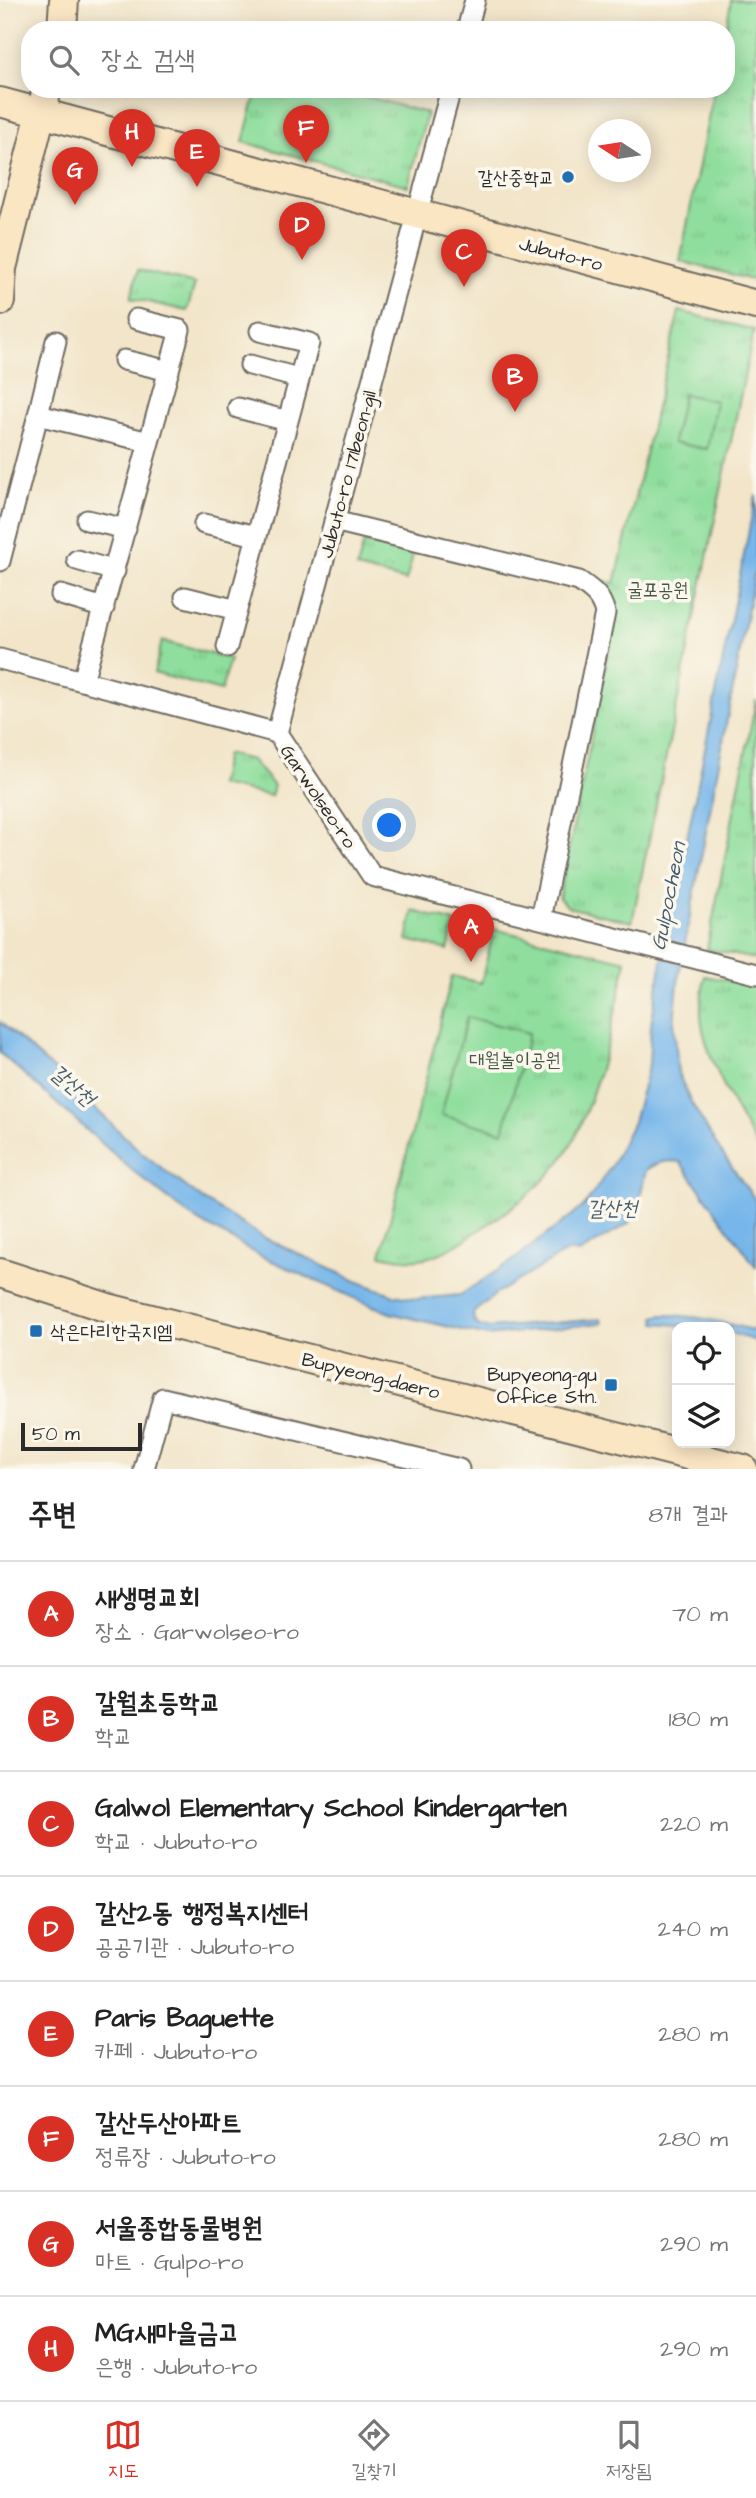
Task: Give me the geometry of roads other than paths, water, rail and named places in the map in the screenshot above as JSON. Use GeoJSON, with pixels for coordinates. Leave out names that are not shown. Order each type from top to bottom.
{"type":"FeatureCollection","features":[{"type":"Feature","properties":{"kind":"main road","name":"Jubuto-ro"},"geometry":{"type":"LineString","coordinates":[[0,102],[44,101],[417,214],[756,305]]}},
{"type":"Feature","properties":{"kind":"main road"},"geometry":{"type":"LineString","coordinates":[[0,301],[1,272],[44,101]]}},
{"type":"Feature","properties":{"kind":"main road","name":"Bupyeong-daero"},"geometry":{"type":"LineString","coordinates":[[0,1273],[108,1308],[743,1469]]}},
{"type":"Feature","properties":{"kind":"street"},"geometry":{"type":"LineString","coordinates":[[469,21],[475,0]]}},
{"type":"Feature","properties":{"kind":"street","name":"Jubuto-ro 171beon-gil"},"geometry":{"type":"LineString","coordinates":[[277,733],[449,98]]}},
{"type":"Feature","properties":{"kind":"street"},"geometry":{"type":"LineString","coordinates":[[83,681],[180,330],[136,319]]}},
{"type":"Feature","properties":{"kind":"street"},"geometry":{"type":"LineString","coordinates":[[227,646],[309,343],[260,331]]}},
{"type":"Feature","properties":{"kind":"street"},"geometry":{"type":"LineString","coordinates":[[0,561],[57,341]]}},
{"type":"Feature","properties":{"kind":"street"},"geometry":{"type":"LineString","coordinates":[[124,360],[169,371]]}},
{"type":"Feature","properties":{"kind":"street"},"geometry":{"type":"LineString","coordinates":[[250,365],[298,378]]}},
{"type":"Feature","properties":{"kind":"street"},"geometry":{"type":"LineString","coordinates":[[238,408],[288,421]]}},
{"type":"Feature","properties":{"kind":"street"},"geometry":{"type":"LineString","coordinates":[[38,415],[149,442]]}},
{"type":"Feature","properties":{"kind":"street"},"geometry":{"type":"LineString","coordinates":[[87,520],[126,529]]}},
{"type":"Feature","properties":{"kind":"street"},"geometry":{"type":"LineString","coordinates":[[334,521],[579,581],[596,593],[603,603],[605,613],[541,919]]}},
{"type":"Feature","properties":{"kind":"street"},"geometry":{"type":"LineString","coordinates":[[204,524],[257,536]]}},
{"type":"Feature","properties":{"kind":"street"},"geometry":{"type":"LineString","coordinates":[[77,560],[115,571]]}},
{"type":"Feature","properties":{"kind":"street"},"geometry":{"type":"LineString","coordinates":[[61,596],[104,608]]}},
{"type":"Feature","properties":{"kind":"street"},"geometry":{"type":"LineString","coordinates":[[185,597],[237,610]]}},
{"type":"Feature","properties":{"kind":"street","name":"Garwolseo-ro"},"geometry":{"type":"LineString","coordinates":[[0,659],[277,733],[372,876],[756,974]]}},
{"type":"Feature","properties":{"kind":"street"},"geometry":{"type":"LineString","coordinates":[[144,1469],[163,1398],[459,1469]]}},
{"type":"Feature","properties":{"kind":"water","name":"갈산천"},"geometry":{"type":"Polygon","coordinates":[[[756,495],[756,566],[679,975],[674,1021],[678,1073],[691,1102],[719,1149],[756,1201],[756,1267],[680,1162],[658,1163],[646,1170],[637,1211],[628,1224],[579,1253],[568,1251],[497,1293],[473,1313],[474,1321],[479,1326],[489,1328],[601,1319],[602,1323],[487,1336],[390,1313],[261,1256],[190,1216],[133,1171],[0,1053],[0,1022],[141,1152],[202,1199],[265,1238],[356,1281],[394,1295],[416,1299],[460,1295],[512,1261],[585,1205],[612,1165],[633,1122],[649,1064],[651,1025],[660,972],[756,495]]]}},
{"type":"Feature","properties":{"kind":"water"},"geometry":{"type":"Polygon","coordinates":[[[673,1315],[721,1322],[672,1322],[672,1324],[656,1323],[655,1317],[673,1315]]]}},
{"type":"Feature","properties":{"kind":"water"},"geometry":{"type":"Polygon","coordinates":[[[735,1326],[756,1331],[756,1341],[735,1335],[735,1326]]]}},
{"type":"Feature","properties":{"kind":"place","name":"갈산두산아파트"},"geometry":{"type":"Point","coordinates":[306,163]}},
{"type":"Feature","properties":{"kind":"place","name":"MG새마을금고"},"geometry":{"type":"Point","coordinates":[132,167]}},
{"type":"Feature","properties":{"kind":"place","name":"갈산중학교"},"geometry":{"type":"Point","coordinates":[568,177]}},
{"type":"Feature","properties":{"kind":"place","name":"Paris Baguette"},"geometry":{"type":"Point","coordinates":[197,187]}},
{"type":"Feature","properties":{"kind":"place","name":"서울종합동물병원"},"geometry":{"type":"Point","coordinates":[75,205]}},
{"type":"Feature","properties":{"kind":"place","name":"갈산2동 행정복지센터"},"geometry":{"type":"Point","coordinates":[302,260]}},
{"type":"Feature","properties":{"kind":"place","name":"Galwol Elementary School Kindergarten"},"geometry":{"type":"Point","coordinates":[464,287]}},
{"type":"Feature","properties":{"kind":"place","name":"갈월초등학교"},"geometry":{"type":"Point","coordinates":[515,412]}},
{"type":"Feature","properties":{"kind":"place","name":"새생명교회"},"geometry":{"type":"Point","coordinates":[471,962]}},
{"type":"Feature","properties":{"kind":"place","name":"삭은다리한국지엠"},"geometry":{"type":"Point","coordinates":[36,1331]}},
{"type":"Feature","properties":{"kind":"place","name":"Bupyeong-gu Office Stn."},"geometry":{"type":"Point","coordinates":[611,1385]}},
{"type":"Feature","properties":{"kind":"park label","name":"굴포공원"},"geometry":{"type":"Point","coordinates":[658,589]}},
{"type":"Feature","properties":{"kind":"park label","name":"대월놀이공원"},"geometry":{"type":"Point","coordinates":[515,1059]}},
{"type":"Feature","properties":{"kind":"water label","name":"Gulpocheon"},"geometry":{"type":"Point","coordinates":[668,896]}}]}
